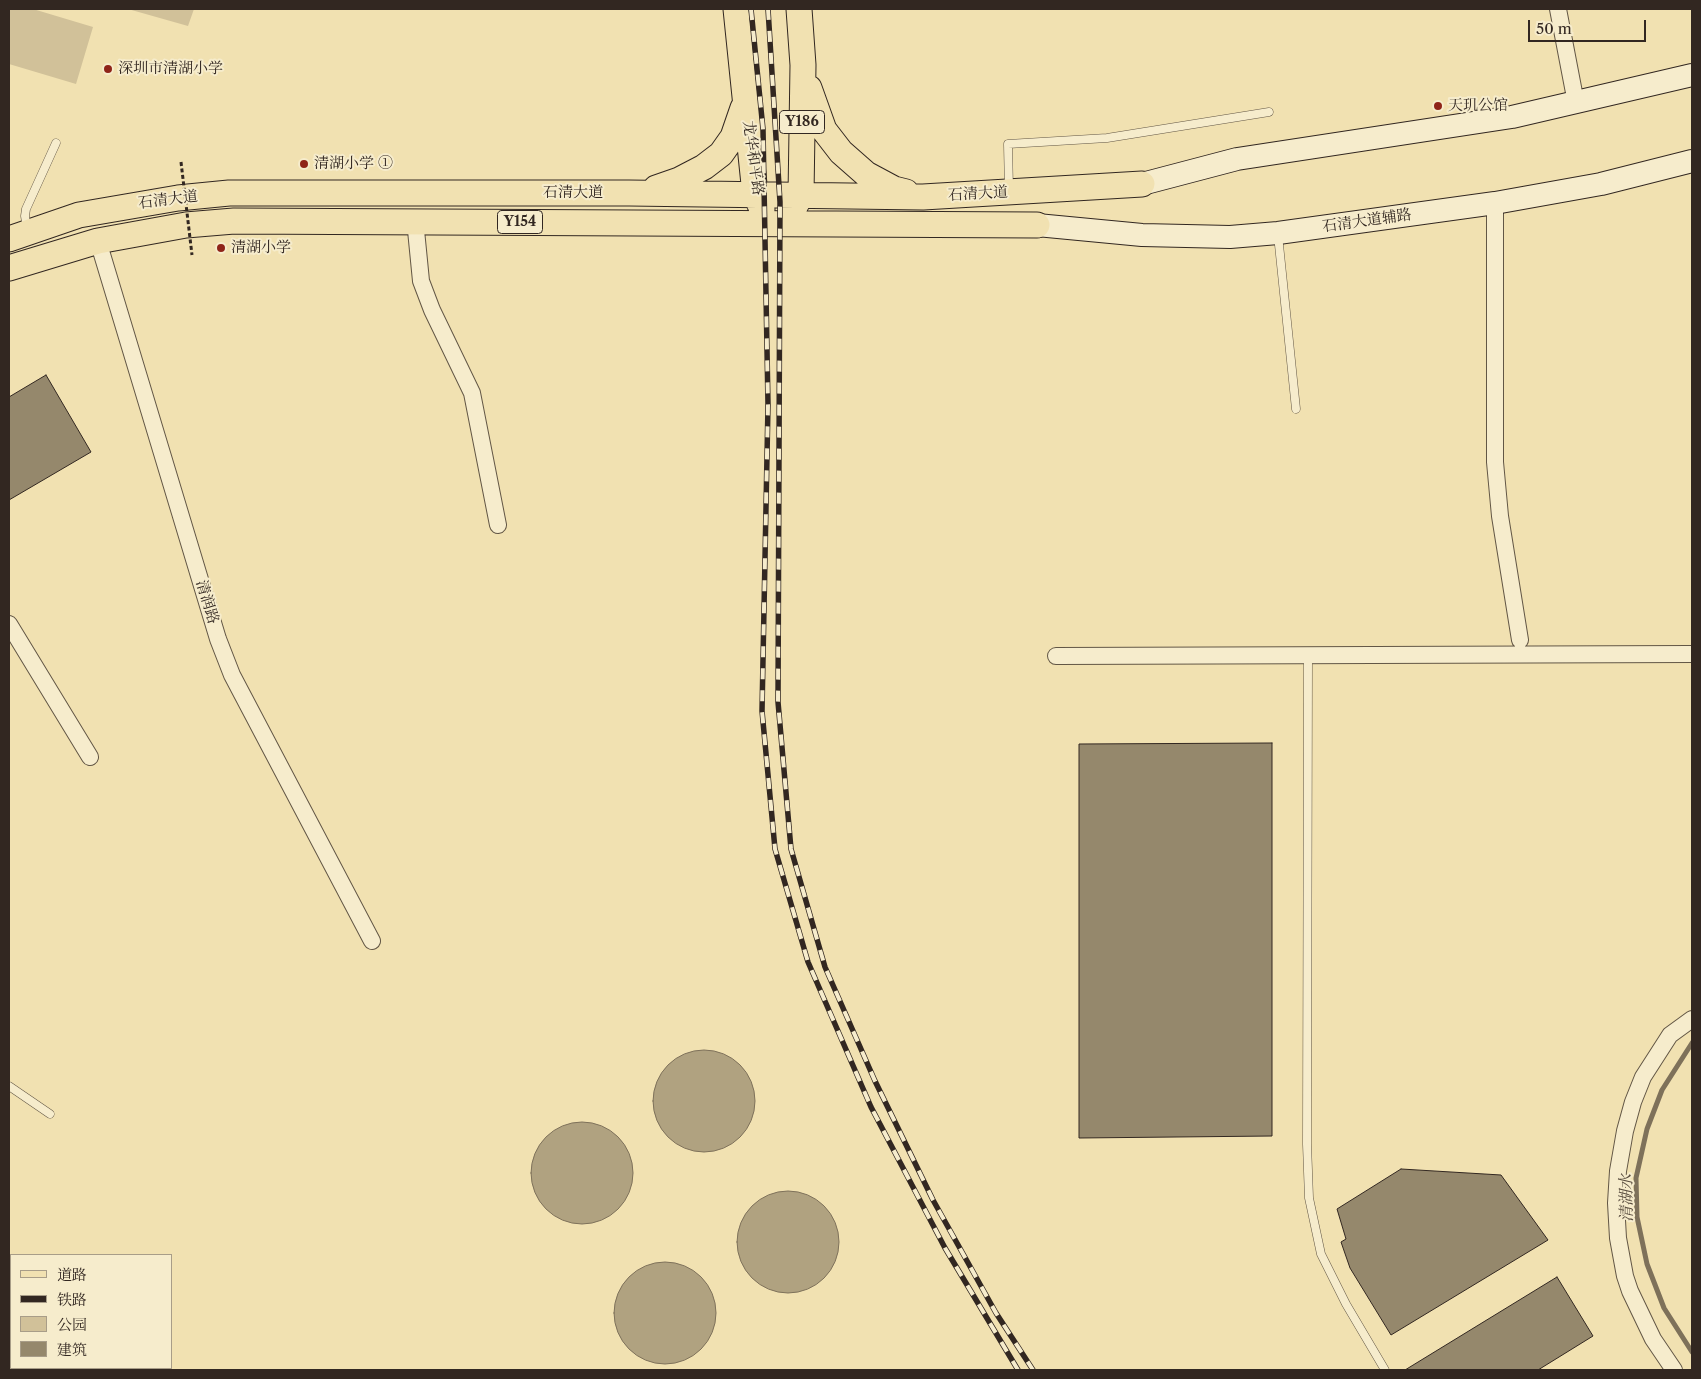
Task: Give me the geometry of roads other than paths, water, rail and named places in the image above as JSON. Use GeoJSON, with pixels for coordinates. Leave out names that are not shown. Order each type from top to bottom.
{"type":"FeatureCollection","features":[{"type":"Feature","properties":{"kind":"main road","name":"龙华和平路"},"geometry":{"type":"LineString","coordinates":[[736,9],[755,194],[764,212],[777,225]]}},
{"type":"Feature","properties":{"kind":"main road","name":"Y186"},"geometry":{"type":"LineString","coordinates":[[799,9],[803,65],[801,195]]}},
{"type":"Feature","properties":{"kind":"main road"},"geometry":{"type":"LineString","coordinates":[[803,65],[812,102],[821,123],[841,152],[866,174],[894,189],[923,197]]}},
{"type":"Feature","properties":{"kind":"main road","name":"Y154"},"geometry":{"type":"LineString","coordinates":[[1142,184],[1237,159],[1512,116],[1576,103],[1692,75]]}},
{"type":"Feature","properties":{"kind":"main road"},"geometry":{"type":"LineString","coordinates":[[630,193],[656,188],[680,180],[704,167],[721,154],[733,138],[741,120],[746,98]]}},
{"type":"Feature","properties":{"kind":"main road","name":"石清大道辅路"},"geometry":{"type":"LineString","coordinates":[[1037,225],[1162,235],[1230,237],[1278,233],[1495,203],[1601,184],[1692,161]]}},
{"type":"Feature","properties":{"kind":"main road","name":"石清大道"},"geometry":{"type":"LineString","coordinates":[[18,235],[78,215],[125,206],[229,193],[630,193],[923,197],[1142,184]]}},
{"type":"Feature","properties":{"kind":"main road"},"geometry":{"type":"LineString","coordinates":[[777,225],[795,208],[801,195]]}},
{"type":"Feature","properties":{"kind":"main road","name":"石清大道"},"geometry":{"type":"LineString","coordinates":[[9,268],[98,241],[186,225],[234,221],[416,220],[777,225],[1037,225]]}},
{"type":"Feature","properties":{"kind":"street"},"geometry":{"type":"LineString","coordinates":[[1558,9],[1576,103]]}},
{"type":"Feature","properties":{"kind":"street"},"geometry":{"type":"LineString","coordinates":[[1495,203],[1495,462],[1500,516],[1520,640]]}},
{"type":"Feature","properties":{"kind":"street"},"geometry":{"type":"LineString","coordinates":[[416,220],[421,281],[432,310],[472,393],[498,525]]}},
{"type":"Feature","properties":{"kind":"street","name":"清润路"},"geometry":{"type":"LineString","coordinates":[[98,241],[218,639],[232,676],[372,941]]}},
{"type":"Feature","properties":{"kind":"street"},"geometry":{"type":"LineString","coordinates":[[9,624],[90,758]]}},
{"type":"Feature","properties":{"kind":"street"},"geometry":{"type":"LineString","coordinates":[[1056,656],[1692,654]]}},
{"type":"Feature","properties":{"kind":"street"},"geometry":{"type":"LineString","coordinates":[[1674,1370],[1653,1338],[1630,1291],[1625,1276],[1618,1238],[1616,1203],[1618,1171],[1625,1131],[1633,1102],[1643,1077],[1670,1035],[1692,1019]]}},
{"type":"Feature","properties":{"kind":"lane"},"geometry":{"type":"LineString","coordinates":[[1009,192],[1008,144],[1107,138],[1269,112]]}},
{"type":"Feature","properties":{"kind":"lane"},"geometry":{"type":"LineString","coordinates":[[18,235],[26,209],[56,143]]}},
{"type":"Feature","properties":{"kind":"lane"},"geometry":{"type":"LineString","coordinates":[[1278,233],[1296,409]]}},
{"type":"Feature","properties":{"kind":"lane"},"geometry":{"type":"LineString","coordinates":[[1308,655],[1307,1144],[1309,1198],[1321,1254],[1346,1304],[1385,1370]]}},
{"type":"Feature","properties":{"kind":"lane"},"geometry":{"type":"LineString","coordinates":[[9,1086],[50,1114]]}},
{"type":"Feature","properties":{"kind":"waterway","name":"清湖水"},"geometry":{"type":"LineString","coordinates":[[1692,1043],[1662,1090],[1647,1129],[1636,1178],[1637,1217],[1647,1264],[1664,1308],[1692,1352]]}},
{"type":"Feature","properties":{"kind":"railway"},"geometry":{"type":"LineString","coordinates":[[751,9],[763,129],[768,405],[762,711],[775,849],[808,962],[871,1107],[945,1248],[1018,1370]]}},
{"type":"Feature","properties":{"kind":"railway"},"geometry":{"type":"LineString","coordinates":[[768,9],[780,202],[778,702],[791,849],[825,967],[875,1081],[933,1200],[996,1313],[1033,1370]]}},
{"type":"Feature","properties":{"kind":"place","name":"深圳市清湖小学"},"geometry":{"type":"Point","coordinates":[108,69]}},
{"type":"Feature","properties":{"kind":"place","name":"天玑公馆"},"geometry":{"type":"Point","coordinates":[1438,106]}},
{"type":"Feature","properties":{"kind":"place","name":"清湖小学 ①"},"geometry":{"type":"Point","coordinates":[304,164]}},
{"type":"Feature","properties":{"kind":"place","name":"清湖小学"},"geometry":{"type":"Point","coordinates":[221,248]}}]}
